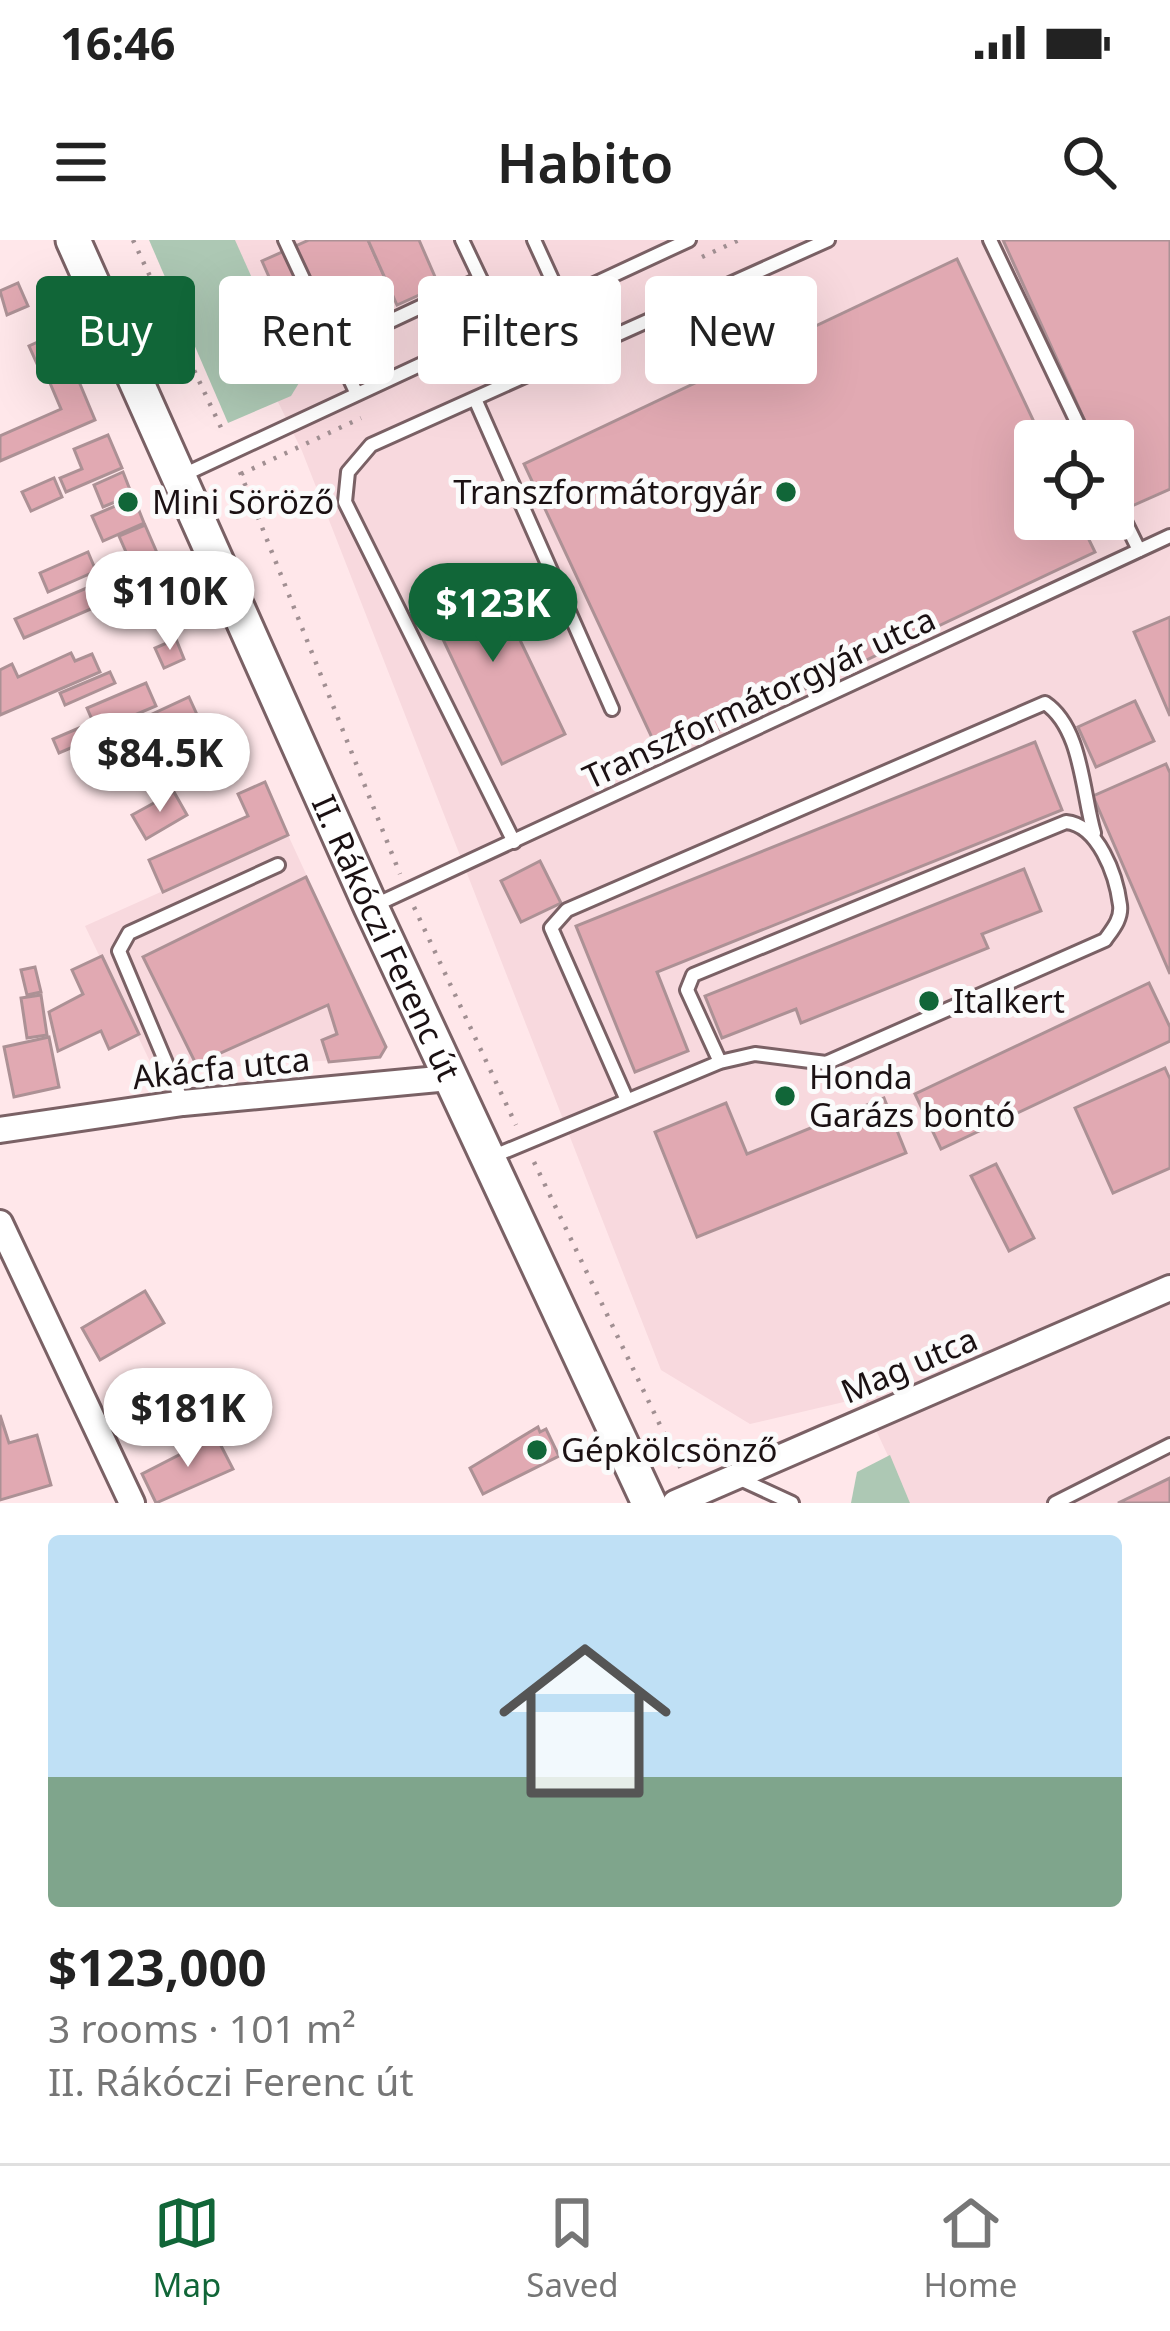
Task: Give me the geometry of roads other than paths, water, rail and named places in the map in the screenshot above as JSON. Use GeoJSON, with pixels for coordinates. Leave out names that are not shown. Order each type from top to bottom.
{"type":"FeatureCollection","features":[{"type":"Feature","properties":{"kind":"main road","name":"II. Rákóczi Ferenc út"},"geometry":{"type":"LineString","coordinates":[[73,240],[371,907],[649,1503]]}},
{"type":"Feature","properties":{"kind":"street","name":"Akácfa utca"},"geometry":{"type":"LineString","coordinates":[[0,1130],[183,1102],[449,1078]]}},
{"type":"Feature","properties":{"kind":"street"},"geometry":{"type":"LineString","coordinates":[[0,1223],[132,1503]]}},
{"type":"Feature","properties":{"kind":"street","name":"Mag utca"},"geometry":{"type":"LineString","coordinates":[[684,1499],[1170,1288]]}},
{"type":"Feature","properties":{"kind":"lane"},"geometry":{"type":"LineString","coordinates":[[285,240],[302,276]]}},
{"type":"Feature","properties":{"kind":"lane"},"geometry":{"type":"LineString","coordinates":[[462,240],[479,276]]}},
{"type":"Feature","properties":{"kind":"lane"},"geometry":{"type":"LineString","coordinates":[[534,240],[550,276]]}},
{"type":"Feature","properties":{"kind":"lane"},"geometry":{"type":"LineString","coordinates":[[611,276],[689,240]]}},
{"type":"Feature","properties":{"kind":"lane"},"geometry":{"type":"LineString","coordinates":[[514,842],[345,502],[343,486],[357,458],[371,446],[828,240]]}},
{"type":"Feature","properties":{"kind":"lane"},"geometry":{"type":"LineString","coordinates":[[990,240],[1076,420]]}},
{"type":"Feature","properties":{"kind":"lane"},"geometry":{"type":"LineString","coordinates":[[180,476],[418,364]]}},
{"type":"Feature","properties":{"kind":"lane"},"geometry":{"type":"LineString","coordinates":[[352,384],[356,392]]}},
{"type":"Feature","properties":{"kind":"lane"},"geometry":{"type":"LineString","coordinates":[[476,398],[612,709]]}},
{"type":"Feature","properties":{"kind":"lane","name":"Transzformátorgyár utca"},"geometry":{"type":"LineString","coordinates":[[371,907],[1170,536]]}},
{"type":"Feature","properties":{"kind":"lane"},"geometry":{"type":"LineString","coordinates":[[1133,540],[1138,550]]}},
{"type":"Feature","properties":{"kind":"lane"},"geometry":{"type":"LineString","coordinates":[[487,1160],[720,1062],[755,1054],[826,1063],[1105,940],[1120,906],[1094,833],[1075,749],[1060,713],[1045,703],[567,910],[551,928],[626,1098]]}},
{"type":"Feature","properties":{"kind":"lane"},"geometry":{"type":"LineString","coordinates":[[720,1062],[687,990],[694,975],[1066,822],[1082,824],[1094,833]]}},
{"type":"Feature","properties":{"kind":"lane"},"geometry":{"type":"LineString","coordinates":[[183,1102],[119,951],[129,933],[278,865]]}},
{"type":"Feature","properties":{"kind":"lane"},"geometry":{"type":"LineString","coordinates":[[1055,1503],[1170,1445]]}},
{"type":"Feature","properties":{"kind":"lane"},"geometry":{"type":"LineString","coordinates":[[735,1476],[792,1503]]}},
{"type":"Feature","properties":{"kind":"place","name":"Transzformátorgyár"},"geometry":{"type":"Point","coordinates":[786,492]}},
{"type":"Feature","properties":{"kind":"place","name":"Mini Söröző"},"geometry":{"type":"Point","coordinates":[128,502]}},
{"type":"Feature","properties":{"kind":"place","name":"Italkert"},"geometry":{"type":"Point","coordinates":[929,1001]}},
{"type":"Feature","properties":{"kind":"place","name":"Honda Garázs bontó"},"geometry":{"type":"Point","coordinates":[785,1096]}},
{"type":"Feature","properties":{"kind":"place","name":"Gépkölcsönző"},"geometry":{"type":"Point","coordinates":[537,1450]}}]}
